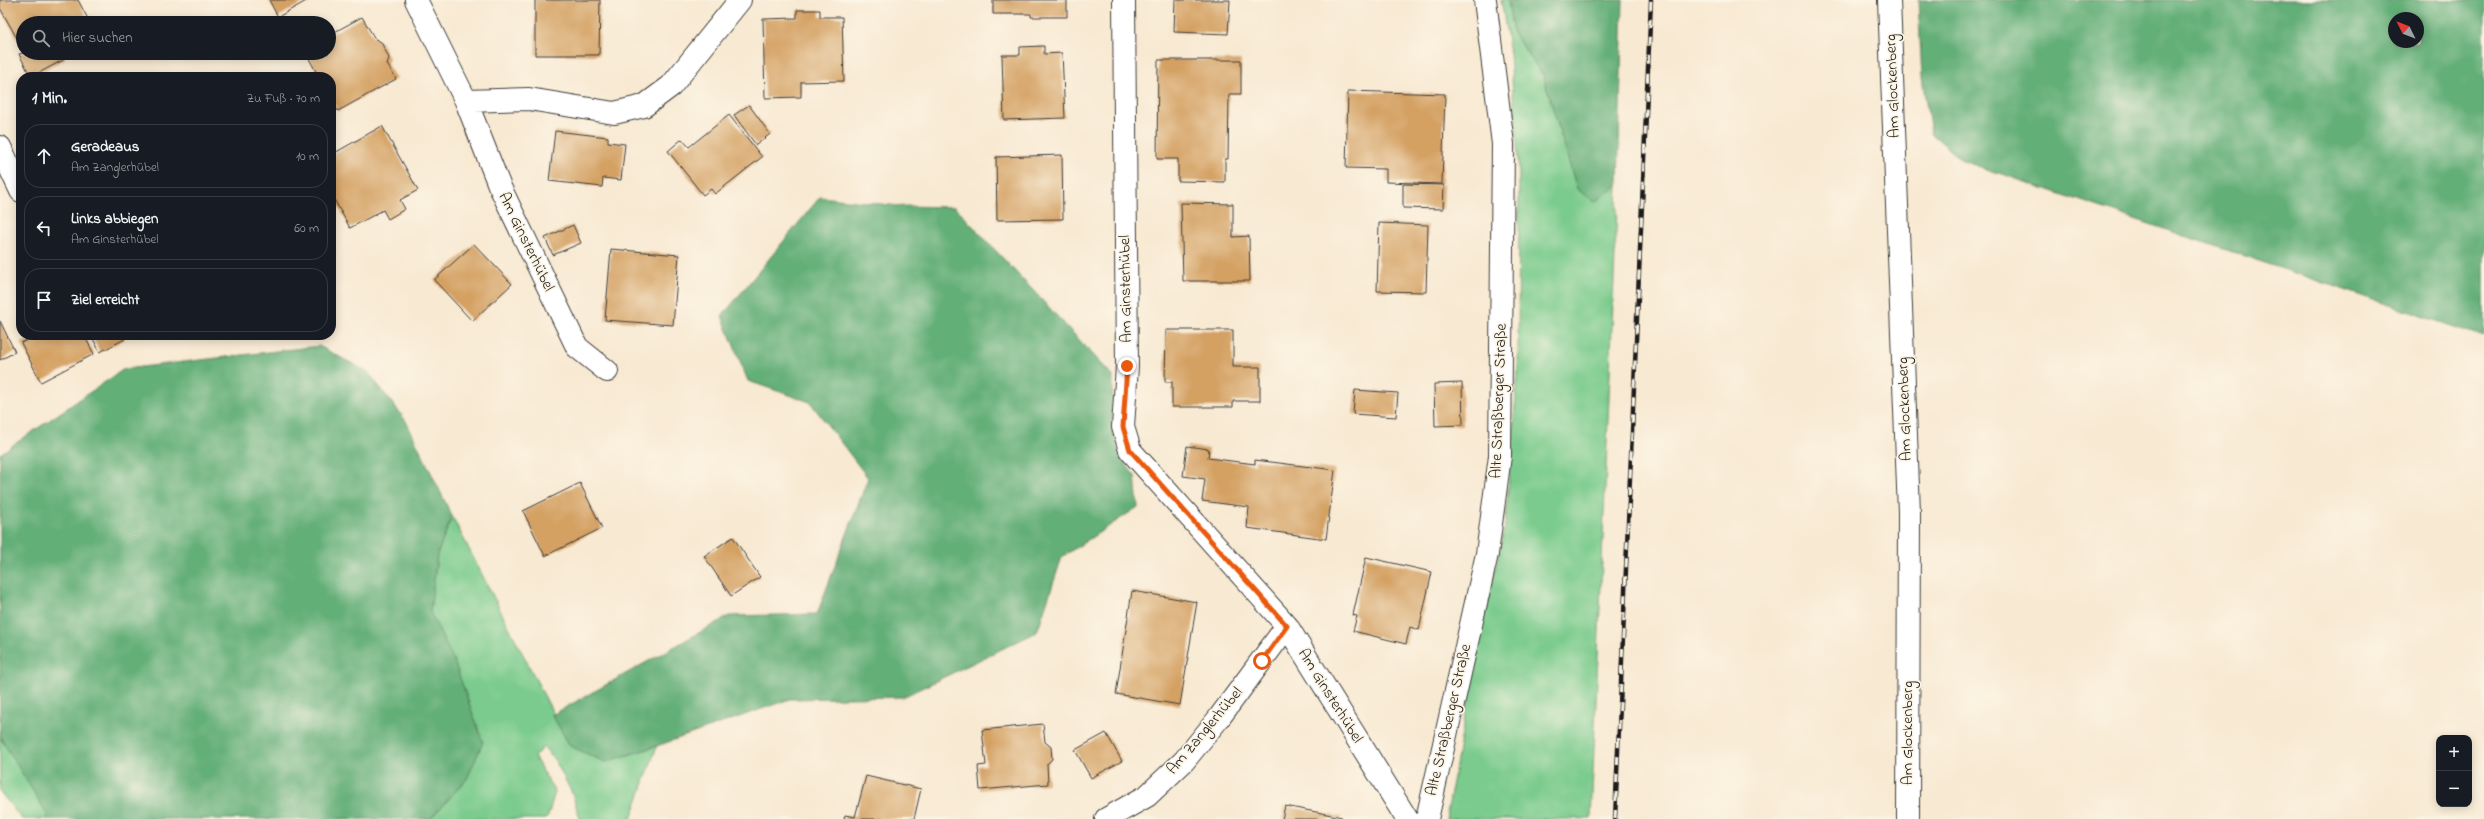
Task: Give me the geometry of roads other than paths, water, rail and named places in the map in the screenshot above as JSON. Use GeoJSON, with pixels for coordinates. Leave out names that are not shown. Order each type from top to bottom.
{"type":"FeatureCollection","features":[{"type":"Feature","properties":{"kind":"street","name":"Am Ginsterhübel"},"geometry":{"type":"LineString","coordinates":[[416,0],[466,101],[499,185],[577,347],[606,371]]}},
{"type":"Feature","properties":{"kind":"street"},"geometry":{"type":"LineString","coordinates":[[466,101],[529,99],[614,113],[644,106],[671,86],[740,0]]}},
{"type":"Feature","properties":{"kind":"street","name":"Am Ginsterhübel"},"geometry":{"type":"LineString","coordinates":[[1124,0],[1127,366],[1123,427],[1130,450],[1287,626],[1407,819]]}},
{"type":"Feature","properties":{"kind":"street","name":"Alte Straßberger Straße"},"geometry":{"type":"LineString","coordinates":[[1427,819],[1487,554],[1500,456],[1503,144],[1485,0]]}},
{"type":"Feature","properties":{"kind":"street","name":"Am Glockenberg"},"geometry":{"type":"LineString","coordinates":[[1889,0],[1909,512],[1908,819]]}},
{"type":"Feature","properties":{"kind":"street"},"geometry":{"type":"LineString","coordinates":[[0,147],[16,181]]}},
{"type":"Feature","properties":{"kind":"street","name":"Am Zanglerhübel"},"geometry":{"type":"LineString","coordinates":[[1106,819],[1147,796],[1184,761],[1219,718],[1287,626]]}},
{"type":"Feature","properties":{"kind":"railway"},"geometry":{"type":"LineString","coordinates":[[1615,819],[1651,0]]}}]}
